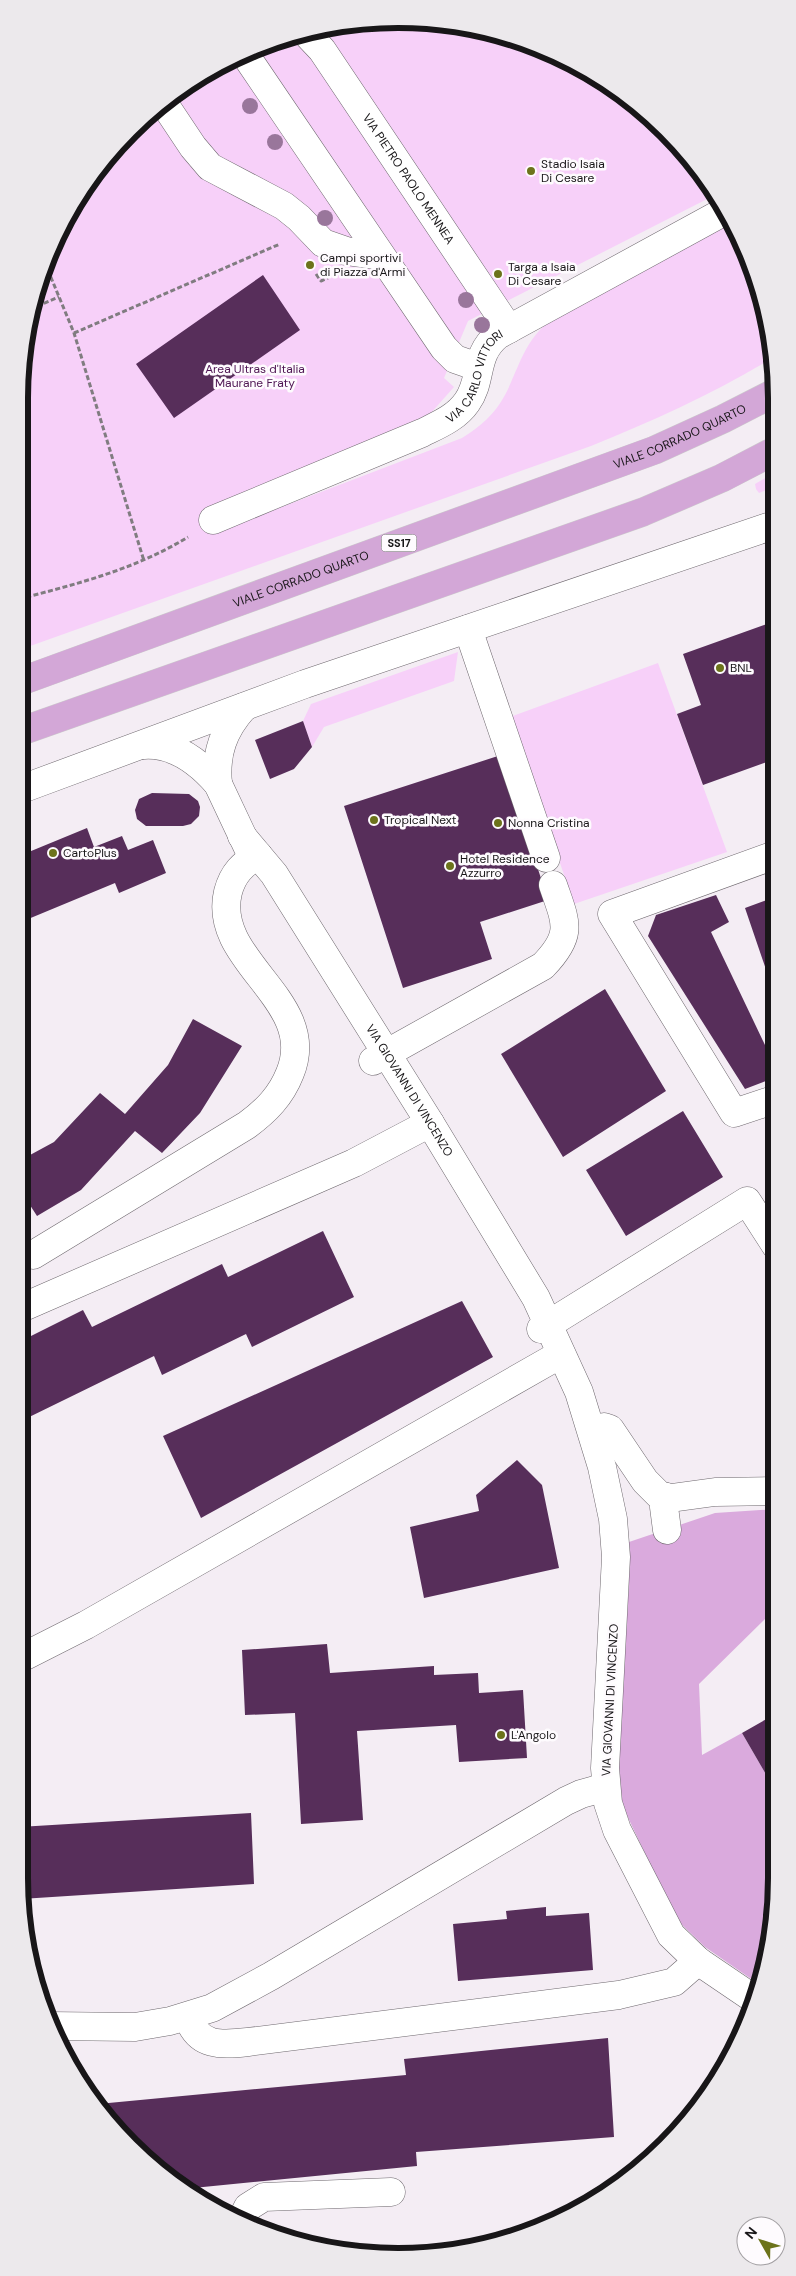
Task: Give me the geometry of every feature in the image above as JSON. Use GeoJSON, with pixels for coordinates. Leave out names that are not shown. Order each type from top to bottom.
{"type":"FeatureCollection","features":[{"type":"Feature","properties":{"kind":"main road","name":"VIALE CORRADO QUARTO"},"geometry":{"type":"LineString","coordinates":[[28,679],[655,450],[723,420],[768,396]]}},
{"type":"Feature","properties":{"kind":"main road"},"geometry":{"type":"LineString","coordinates":[[28,729],[643,512],[722,478],[768,454]]}},
{"type":"Feature","properties":{"kind":"street","name":"VIA PIETRO PAOLO MENNEA"},"geometry":{"type":"LineString","coordinates":[[310,38],[322,50],[509,329]]}},
{"type":"Feature","properties":{"kind":"street"},"geometry":{"type":"LineString","coordinates":[[248,59],[444,348],[455,359],[478,367]]}},
{"type":"Feature","properties":{"kind":"street"},"geometry":{"type":"LineString","coordinates":[[167,108],[196,152],[210,167],[284,206],[323,242],[346,251],[381,256]]}},
{"type":"Feature","properties":{"kind":"street","name":"VIA CARLO VITTORI"},"geometry":{"type":"LineString","coordinates":[[213,520],[422,433],[447,420],[468,401],[484,350],[490,342],[509,329],[720,214]]}},
{"type":"Feature","properties":{"kind":"street"},"geometry":{"type":"LineString","coordinates":[[28,787],[305,684],[768,527]]}},
{"type":"Feature","properties":{"kind":"street"},"geometry":{"type":"LineString","coordinates":[[468,629],[546,858]]}},
{"type":"Feature","properties":{"kind":"street","name":"VIA GIOVANNI DI VINCENZO"},"geometry":{"type":"LineString","coordinates":[[218,784],[218,749],[224,734],[244,708]]}},
{"type":"Feature","properties":{"kind":"street","name":"VIA GIOVANNI DI VINCENZO"},"geometry":{"type":"LineString","coordinates":[[141,746],[163,746],[181,753],[204,770],[218,784],[251,850],[263,882],[380,1057],[423,1126],[523,1306],[545,1327],[561,1354],[579,1392],[592,1430],[609,1499],[616,1556],[606,1732],[606,1787],[608,1803],[617,1830],[659,1914],[675,1939],[698,1961],[749,1996]]}},
{"type":"Feature","properties":{"kind":"street"},"geometry":{"type":"LineString","coordinates":[[33,1255],[247,1125],[268,1108],[284,1086],[295,1059],[292,1027],[282,1006],[232,936],[227,922],[226,907],[230,883],[251,850]]}},
{"type":"Feature","properties":{"kind":"street"},"geometry":{"type":"LineString","coordinates":[[768,858],[612,914],[734,1113],[768,1102]]}},
{"type":"Feature","properties":{"kind":"street"},"geometry":{"type":"LineString","coordinates":[[380,1057],[543,966],[557,952],[564,938],[566,923],[553,884]]}},
{"type":"Feature","properties":{"kind":"street"},"geometry":{"type":"LineString","coordinates":[[28,1304],[354,1163],[423,1126]]}},
{"type":"Feature","properties":{"kind":"street"},"geometry":{"type":"LineString","coordinates":[[545,1327],[746,1201],[768,1234]]}},
{"type":"Feature","properties":{"kind":"street"},"geometry":{"type":"LineString","coordinates":[[28,1654],[86,1625],[561,1354]]}},
{"type":"Feature","properties":{"kind":"street"},"geometry":{"type":"LineString","coordinates":[[592,1430],[604,1427],[610,1429],[650,1487],[659,1495],[665,1497],[768,1491]]}},
{"type":"Feature","properties":{"kind":"street"},"geometry":{"type":"LineString","coordinates":[[665,1497],[666,1530]]}},
{"type":"Feature","properties":{"kind":"street"},"geometry":{"type":"LineString","coordinates":[[59,2026],[135,2026],[188,2017],[225,2001],[271,1976],[566,1802],[581,1794],[606,1787]]}},
{"type":"Feature","properties":{"kind":"street"},"geometry":{"type":"LineString","coordinates":[[188,2017],[194,2030],[209,2041],[222,2044],[248,2042],[619,1995],[674,1982],[698,1961]]}},
{"type":"Feature","properties":{"kind":"street"},"geometry":{"type":"LineString","coordinates":[[245,2215],[248,2207],[264,2197],[391,2192]]}},
{"type":"Feature","properties":{"kind":"path"},"geometry":{"type":"LineString","coordinates":[[74,333],[287,241]]}},
{"type":"Feature","properties":{"kind":"path"},"geometry":{"type":"LineString","coordinates":[[310,268],[321,281],[330,277]]}},
{"type":"Feature","properties":{"kind":"path"},"geometry":{"type":"LineString","coordinates":[[49,273],[74,333],[144,561]]}},
{"type":"Feature","properties":{"kind":"path"},"geometry":{"type":"LineString","coordinates":[[39,305],[59,297]]}},
{"type":"Feature","properties":{"kind":"path"},"geometry":{"type":"LineString","coordinates":[[28,597],[99,577],[144,561],[166,550],[213,520]]}},
{"type":"Feature","properties":{"kind":"green space","name":"Campi sportivi di Piazza d'Armi"},"geometry":{"type":"Polygon","coordinates":[[[374,28],[422,28],[470,35],[517,47],[583,77],[624,104],[677,154],[710,198],[468,321],[444,378],[454,387],[430,414],[210,508],[219,531],[462,438],[481,425],[497,408],[526,349],[545,325],[725,224],[740,256],[756,302],[766,361],[684,405],[591,446],[28,647],[28,374],[40,302],[56,256],[77,213],[104,172],[154,119],[172,104],[213,77],[279,47],[302,40],[350,31],[374,28]]]}},
{"type":"Feature","properties":{"kind":"green space"},"geometry":{"type":"Polygon","coordinates":[[[768,476],[768,489],[759,493],[755,484],[768,476]]]}},
{"type":"Feature","properties":{"kind":"green space"},"geometry":{"type":"Polygon","coordinates":[[[458,652],[454,681],[324,727],[312,747],[303,721],[311,704],[458,652]]]}},
{"type":"Feature","properties":{"kind":"green space"},"geometry":{"type":"Polygon","coordinates":[[[658,663],[727,852],[574,904],[510,717],[658,663]]]}},
{"type":"Feature","properties":{"kind":"shaded area"},"geometry":{"type":"Polygon","coordinates":[[[768,1510],[768,1616],[699,1684],[702,1755],[742,1733],[768,1778],[768,1902],[761,1950],[754,1981],[705,1947],[676,1919],[623,1807],[617,1775],[629,1583],[629,1542],[715,1513],[768,1510]]]}},
{"type":"Feature","properties":{"kind":"building"},"geometry":{"type":"Polygon","coordinates":[[[263,275],[300,330],[174,418],[136,364],[263,275]]]}},
{"type":"Feature","properties":{"kind":"building"},"geometry":{"type":"Polygon","coordinates":[[[768,624],[768,762],[703,785],[677,714],[701,705],[683,654],[768,624]]]}},
{"type":"Feature","properties":{"kind":"building"},"geometry":{"type":"Polygon","coordinates":[[[303,721],[312,747],[294,769],[270,779],[255,740],[303,721]]]}},
{"type":"Feature","properties":{"kind":"building","name":"Hotel Residence Azzurro"},"geometry":{"type":"Polygon","coordinates":[[[501,755],[548,900],[480,922],[492,959],[403,988],[344,806],[501,755]]]}},
{"type":"Feature","properties":{"kind":"building"},"geometry":{"type":"Polygon","coordinates":[[[152,793],[189,794],[198,801],[200,807],[199,816],[191,824],[183,826],[146,826],[137,819],[135,810],[139,799],[152,793]]]}},
{"type":"Feature","properties":{"kind":"building"},"geometry":{"type":"Polygon","coordinates":[[[87,828],[94,847],[122,836],[128,850],[153,840],[166,873],[119,893],[115,883],[28,919],[28,852],[87,828]]]}},
{"type":"Feature","properties":{"kind":"building"},"geometry":{"type":"Polygon","coordinates":[[[716,895],[729,922],[711,932],[768,1051],[768,1080],[745,1089],[648,936],[656,915],[716,895]]]}},
{"type":"Feature","properties":{"kind":"building"},"geometry":{"type":"Polygon","coordinates":[[[768,900],[768,975],[745,908],[768,900]]]}},
{"type":"Feature","properties":{"kind":"building"},"geometry":{"type":"Polygon","coordinates":[[[605,989],[666,1091],[563,1157],[501,1054],[605,989]]]}},
{"type":"Feature","properties":{"kind":"building"},"geometry":{"type":"Polygon","coordinates":[[[193,1019],[242,1046],[200,1113],[162,1153],[135,1131],[81,1190],[37,1216],[28,1202],[28,1156],[54,1142],[100,1093],[125,1114],[168,1065],[193,1019]]]}},
{"type":"Feature","properties":{"kind":"building"},"geometry":{"type":"Polygon","coordinates":[[[683,1111],[723,1177],[626,1236],[586,1170],[683,1111]]]}},
{"type":"Feature","properties":{"kind":"building"},"geometry":{"type":"Polygon","coordinates":[[[323,1231],[354,1297],[252,1347],[246,1334],[162,1375],[154,1356],[28,1418],[28,1338],[83,1310],[92,1327],[222,1264],[228,1277],[323,1231]]]}},
{"type":"Feature","properties":{"kind":"building"},"geometry":{"type":"Polygon","coordinates":[[[462,1301],[493,1357],[201,1518],[163,1436],[462,1301]]]}},
{"type":"Feature","properties":{"kind":"building"},"geometry":{"type":"Polygon","coordinates":[[[517,1460],[542,1485],[559,1568],[424,1598],[410,1527],[479,1511],[476,1495],[517,1460]]]}},
{"type":"Feature","properties":{"kind":"building"},"geometry":{"type":"Polygon","coordinates":[[[327,1644],[330,1673],[434,1666],[434,1675],[478,1673],[479,1693],[523,1690],[527,1758],[459,1762],[456,1725],[357,1731],[363,1820],[301,1824],[295,1713],[245,1715],[242,1650],[327,1644]]]}},
{"type":"Feature","properties":{"kind":"building"},"geometry":{"type":"Polygon","coordinates":[[[768,1718],[768,1778],[742,1733],[768,1718]]]}},
{"type":"Feature","properties":{"kind":"building"},"geometry":{"type":"Polygon","coordinates":[[[251,1813],[254,1884],[28,1899],[28,1826],[251,1813]]]}},
{"type":"Feature","properties":{"kind":"building"},"geometry":{"type":"Polygon","coordinates":[[[546,1907],[546,1916],[589,1913],[593,1970],[458,1981],[453,1924],[507,1919],[506,1911],[546,1907]]]}},
{"type":"Feature","properties":{"kind":"building"},"geometry":{"type":"Polygon","coordinates":[[[608,2038],[614,2137],[416,2152],[417,2166],[195,2188],[154,2157],[119,2122],[104,2103],[406,2075],[404,2059],[608,2038]]]}},
{"type":"Feature","properties":{"kind":"place","name":"Stadio Isaia Di Cesare"},"geometry":{"type":"Point","coordinates":[531,171]}},
{"type":"Feature","properties":{"kind":"place","name":"Campi sportivi di Piazza d'Armi"},"geometry":{"type":"Point","coordinates":[310,265]}},
{"type":"Feature","properties":{"kind":"place","name":"Targa a Isaia Di Cesare"},"geometry":{"type":"Point","coordinates":[498,274]}},
{"type":"Feature","properties":{"kind":"place","name":"BNL"},"geometry":{"type":"Point","coordinates":[720,668]}},
{"type":"Feature","properties":{"kind":"place","name":"Tropical Next"},"geometry":{"type":"Point","coordinates":[374,820]}},
{"type":"Feature","properties":{"kind":"place","name":"Nonna Cristina"},"geometry":{"type":"Point","coordinates":[498,823]}},
{"type":"Feature","properties":{"kind":"place","name":"CartoPlus"},"geometry":{"type":"Point","coordinates":[53,853]}},
{"type":"Feature","properties":{"kind":"place","name":"Hotel Residence Azzurro"},"geometry":{"type":"Point","coordinates":[450,866]}},
{"type":"Feature","properties":{"kind":"place","name":"L'Angolo"},"geometry":{"type":"Point","coordinates":[501,1735]}},
{"type":"Feature","properties":{"kind":"park label","name":"Area Ultras d'Italia Maurane Fraty"},"geometry":{"type":"Point","coordinates":[255,376]}}]}
